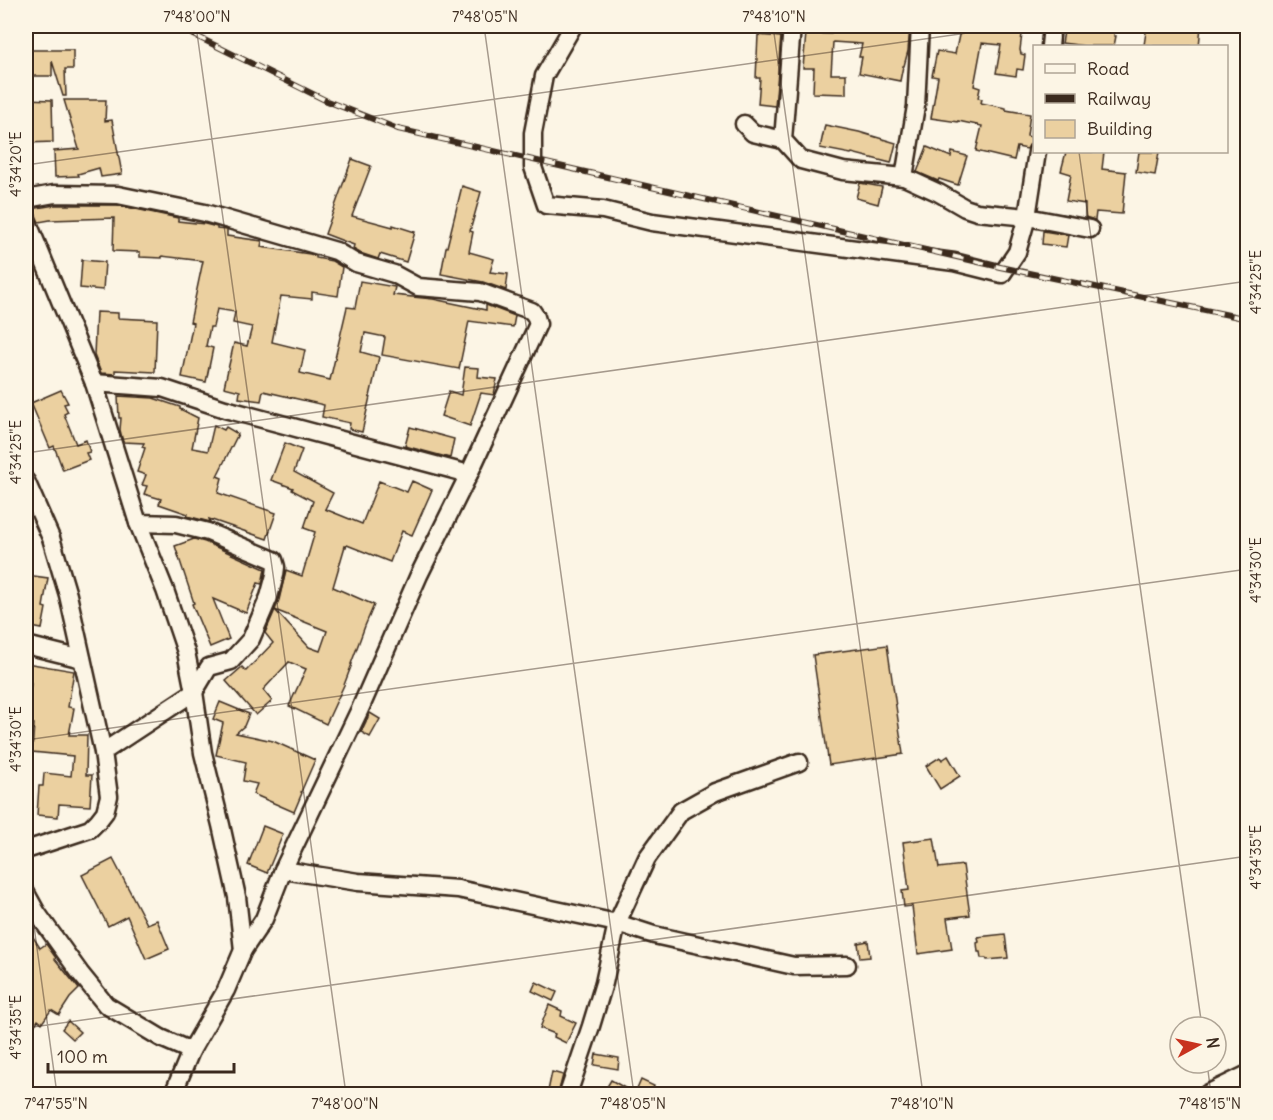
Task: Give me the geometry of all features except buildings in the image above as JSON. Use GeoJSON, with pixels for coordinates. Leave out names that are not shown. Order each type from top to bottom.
{"type":"FeatureCollection","features":[{"type":"Feature","properties":{"kind":"street"},"geometry":{"type":"LineString","coordinates":[[573,26],[544,76],[532,133],[533,168],[546,205],[603,210],[652,222],[954,262],[1002,274],[1017,252],[1027,217],[1037,153]]}},
{"type":"Feature","properties":{"kind":"street"},"geometry":{"type":"LineString","coordinates":[[783,140],[792,26]]}},
{"type":"Feature","properties":{"kind":"street"},"geometry":{"type":"LineString","coordinates":[[904,177],[916,106],[920,26]]}},
{"type":"Feature","properties":{"kind":"street"},"geometry":{"type":"LineString","coordinates":[[1050,45],[1052,26]]}},
{"type":"Feature","properties":{"kind":"street"},"geometry":{"type":"LineString","coordinates":[[744,124],[753,133],[783,140],[801,160],[843,171],[904,177],[977,212],[1027,217],[1090,229]]}},
{"type":"Feature","properties":{"kind":"street"},"geometry":{"type":"LineString","coordinates":[[26,199],[54,194],[118,195],[205,213],[336,251],[356,262],[394,274],[418,287],[480,292],[532,311],[536,317],[537,324],[469,474],[419,575],[360,709],[283,870],[264,919],[243,950],[226,990],[191,1052],[172,1095]]}},
{"type":"Feature","properties":{"kind":"street"},"geometry":{"type":"LineString","coordinates":[[26,218],[94,383],[138,524],[165,590],[186,651],[202,753],[237,897],[243,950]]}},
{"type":"Feature","properties":{"kind":"street"},"geometry":{"type":"LineString","coordinates":[[94,383],[162,388],[225,410],[469,474]]}},
{"type":"Feature","properties":{"kind":"street"},"geometry":{"type":"LineString","coordinates":[[26,850],[90,829],[105,812],[109,796],[103,752],[68,595],[51,538],[27,490]]}},
{"type":"Feature","properties":{"kind":"street"},"geometry":{"type":"LineString","coordinates":[[103,752],[194,692],[209,667],[231,662],[251,639],[269,597],[275,575],[274,560],[208,532],[176,524],[138,524]]}},
{"type":"Feature","properties":{"kind":"street"},"geometry":{"type":"LineString","coordinates":[[26,645],[82,659]]}},
{"type":"Feature","properties":{"kind":"street"},"geometry":{"type":"LineString","coordinates":[[568,1095],[604,983],[616,923],[647,858],[681,811],[715,792],[799,762]]}},
{"type":"Feature","properties":{"kind":"street"},"geometry":{"type":"LineString","coordinates":[[283,870],[358,882],[458,889],[616,923],[654,935],[794,966],[847,965]]}},
{"type":"Feature","properties":{"kind":"street"},"geometry":{"type":"LineString","coordinates":[[26,894],[37,913],[106,1005],[191,1052]]}},
{"type":"Feature","properties":{"kind":"street"},"geometry":{"type":"LineString","coordinates":[[1207,1095],[1248,1074]]}},
{"type":"Feature","properties":{"kind":"railway"},"geometry":{"type":"LineString","coordinates":[[176,26],[327,101],[398,129],[1000,267],[1248,319]]}}]}
